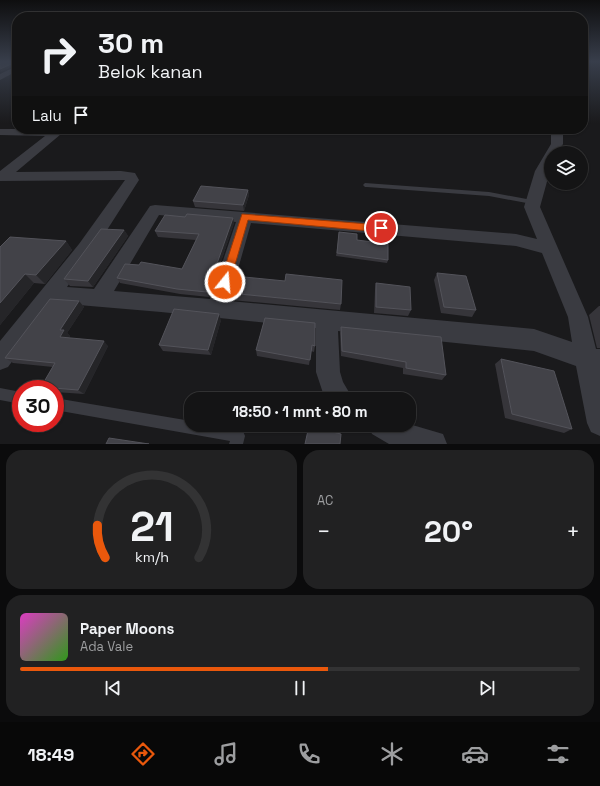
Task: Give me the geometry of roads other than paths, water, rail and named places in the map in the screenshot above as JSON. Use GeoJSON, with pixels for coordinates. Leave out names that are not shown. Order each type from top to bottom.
{"type":"FeatureCollection","features":[{"type":"Feature","properties":{"kind":"street"},"geometry":{"type":"LineString","coordinates":[[0,132],[12,132]]}},
{"type":"Feature","properties":{"kind":"street"},"geometry":{"type":"LineString","coordinates":[[2,177],[55,134]]}},
{"type":"Feature","properties":{"kind":"street"},"geometry":{"type":"LineString","coordinates":[[556,146],[558,134]]}},
{"type":"Feature","properties":{"kind":"street"},"geometry":{"type":"LineString","coordinates":[[544,168],[532,202],[532,207],[578,317],[593,359],[600,423]]}},
{"type":"Feature","properties":{"kind":"street"},"geometry":{"type":"LineString","coordinates":[[0,359],[116,205],[132,180],[130,176],[121,175],[2,177]]}},
{"type":"Feature","properties":{"kind":"street"},"geometry":{"type":"LineString","coordinates":[[99,298],[155,210],[516,240],[549,248]]}},
{"type":"Feature","properties":{"kind":"street"},"geometry":{"type":"LineString","coordinates":[[217,309],[245,217]]}},
{"type":"Feature","properties":{"kind":"street"},"geometry":{"type":"LineString","coordinates":[[49,294],[534,340],[593,359]]}},
{"type":"Feature","properties":{"kind":"street"},"geometry":{"type":"LineString","coordinates":[[327,320],[328,371],[331,384],[336,392]]}},
{"type":"Feature","properties":{"kind":"street"},"geometry":{"type":"LineString","coordinates":[[393,432],[433,444]]}},
{"type":"Feature","properties":{"kind":"lane"},"geometry":{"type":"LineString","coordinates":[[367,185],[489,194],[532,202]]}},
{"type":"Feature","properties":{"kind":"lane"},"geometry":{"type":"LineString","coordinates":[[0,394],[12,396]]}},
{"type":"Feature","properties":{"kind":"lane"},"geometry":{"type":"LineString","coordinates":[[64,406],[238,436],[236,444]]}}]}
